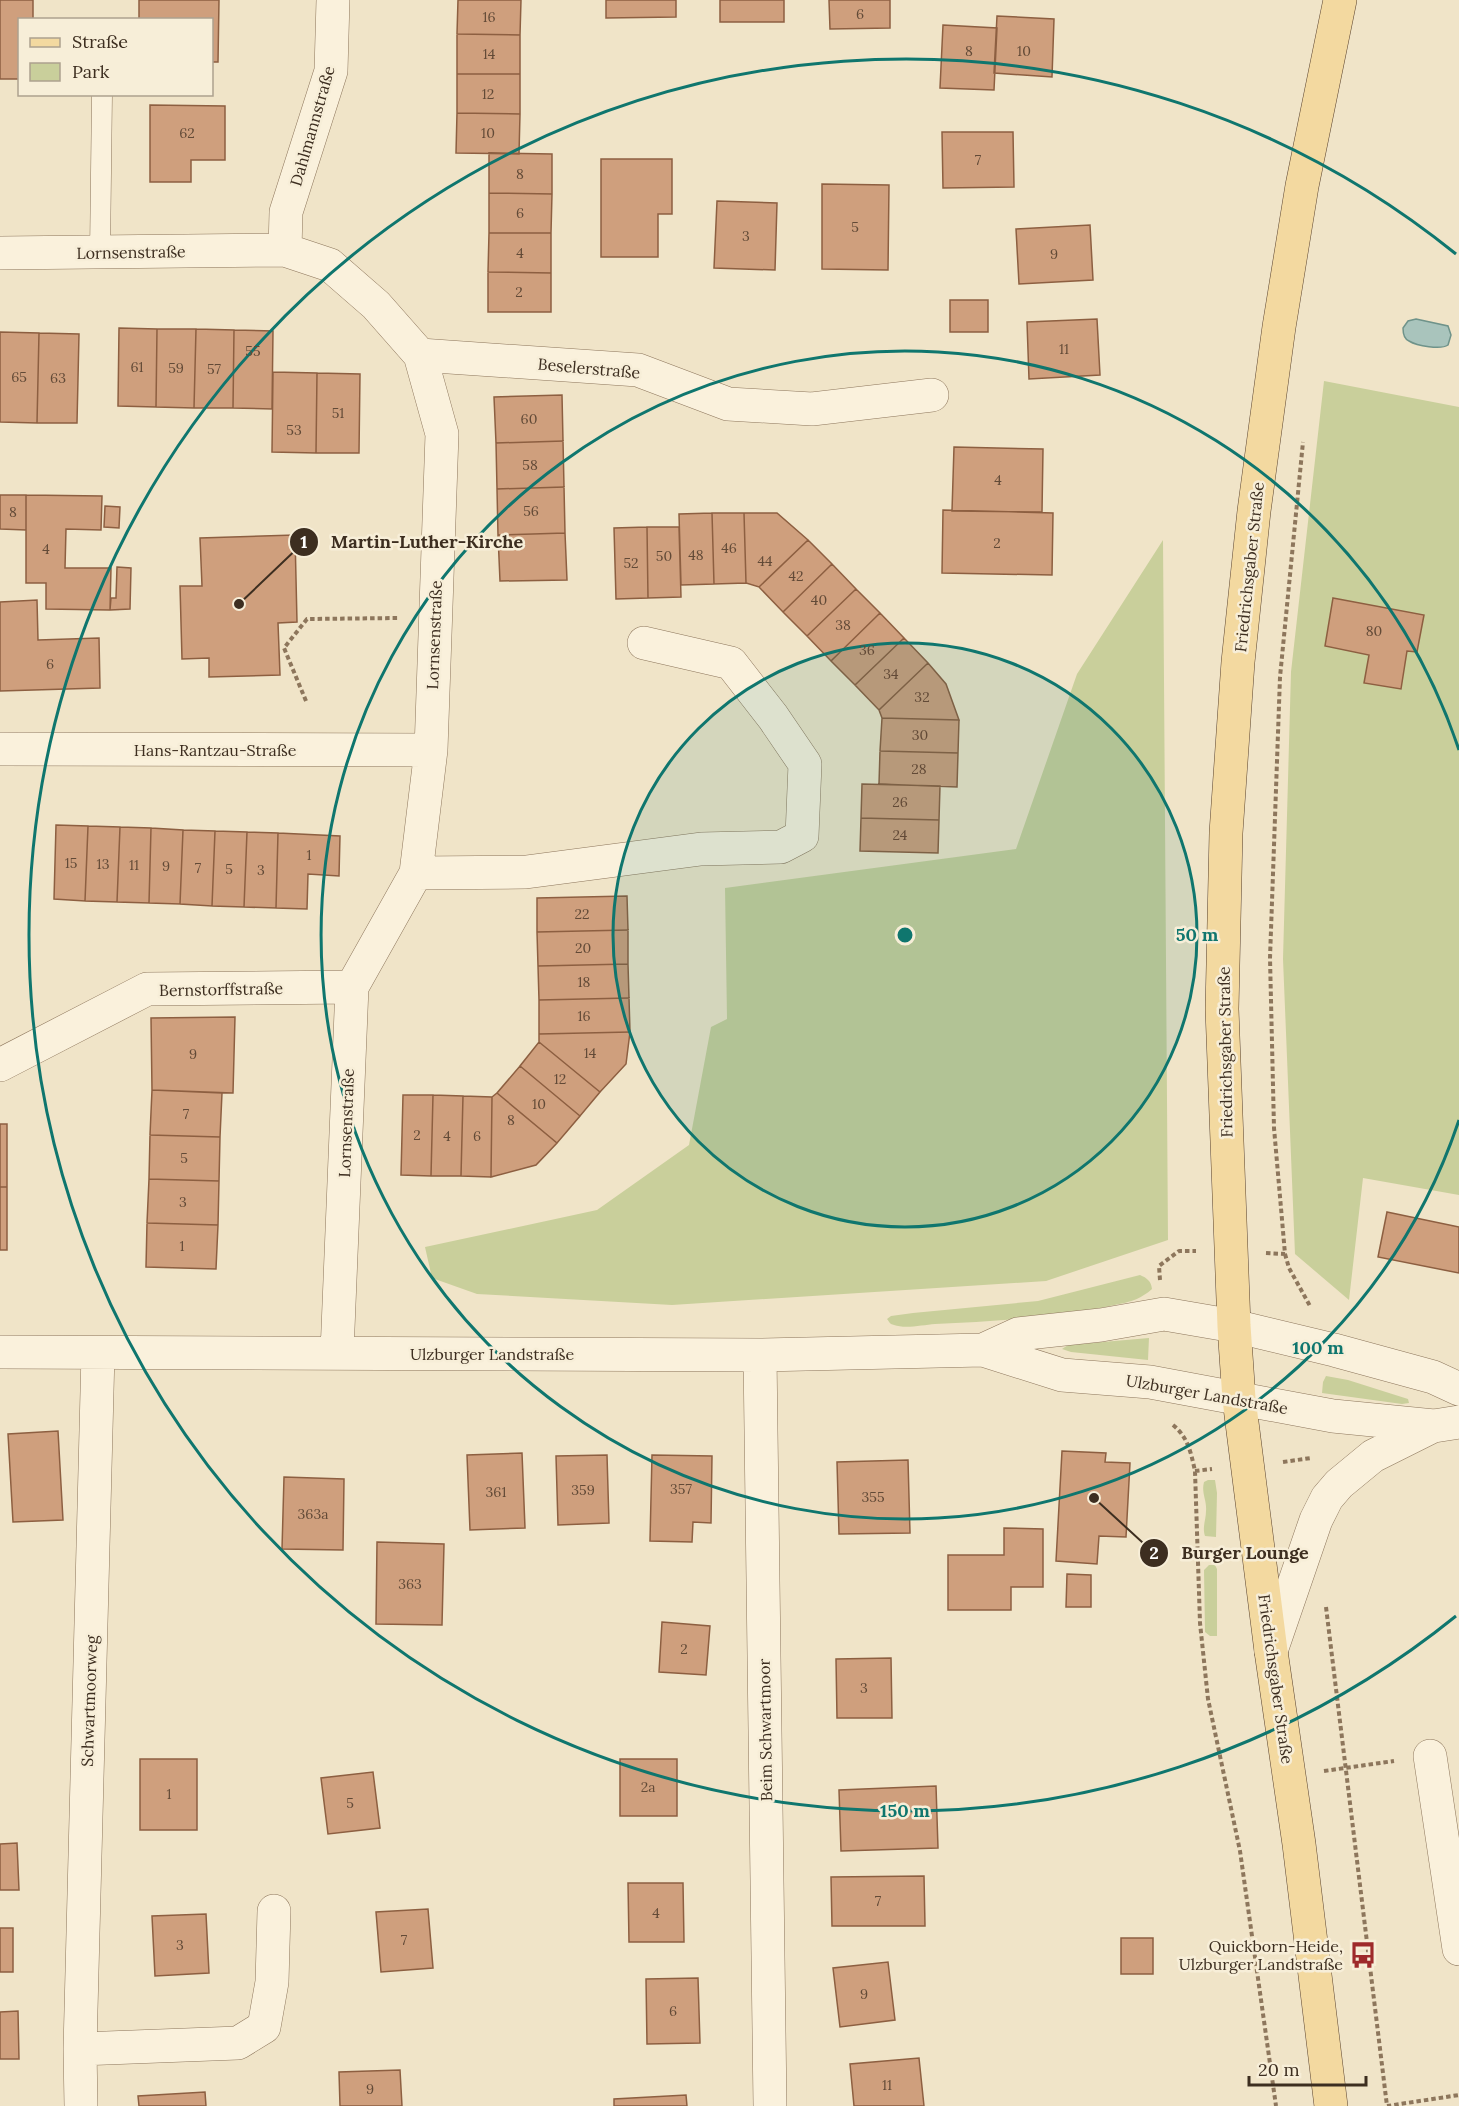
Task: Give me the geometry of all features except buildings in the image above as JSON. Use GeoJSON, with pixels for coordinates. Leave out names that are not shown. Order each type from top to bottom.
{"type":"FeatureCollection","features":[{"type":"Feature","properties":{"kind":"main road","name":"Friedrichsgaber Straße"},"geometry":{"type":"LineString","coordinates":[[1331,2106],[1239,1399],[1234,1326],[1222,1009],[1226,833],[1238,662],[1254,512],[1279,327],[1302,186],[1340,0]]}},
{"type":"Feature","properties":{"kind":"street","name":"Dahlmannstraße"},"geometry":{"type":"LineString","coordinates":[[285,250],[286,212],[331,71],[333,0]]}},
{"type":"Feature","properties":{"kind":"street","name":"Lornsenstraße"},"geometry":{"type":"LineString","coordinates":[[0,253],[285,250],[330,265],[376,304],[420,355],[442,434],[431,750],[416,873],[352,987],[337,1353]]}},
{"type":"Feature","properties":{"kind":"street","name":"Beselerstraße"},"geometry":{"type":"LineString","coordinates":[[420,355],[638,370],[728,404],[812,409],[932,395]]}},
{"type":"Feature","properties":{"kind":"street"},"geometry":{"type":"LineString","coordinates":[[416,873],[526,872],[701,849],[781,848],[802,836],[805,764],[774,717],[731,663],[644,643]]}},
{"type":"Feature","properties":{"kind":"street","name":"Hans-Rantzau-Straße"},"geometry":{"type":"LineString","coordinates":[[0,749],[431,750]]}},
{"type":"Feature","properties":{"kind":"street","name":"Bernstorffstraße"},"geometry":{"type":"LineString","coordinates":[[0,1065],[147,989],[352,987]]}},
{"type":"Feature","properties":{"kind":"street","name":"Ulzburger Landstraße"},"geometry":{"type":"LineString","coordinates":[[983,1350],[1018,1334],[1101,1325],[1164,1314],[1234,1326],[1334,1350],[1433,1377],[1459,1389]]}},
{"type":"Feature","properties":{"kind":"street","name":"Ulzburger Landstraße"},"geometry":{"type":"LineString","coordinates":[[0,1352],[760,1355],[983,1350],[1062,1375],[1138,1380],[1333,1416],[1446,1424]]}},
{"type":"Feature","properties":{"kind":"street","name":"Schwartmoorweg"},"geometry":{"type":"LineString","coordinates":[[81,2106],[80,2049],[98,1353]]}},
{"type":"Feature","properties":{"kind":"street","name":"Beim Schwartmoor"},"geometry":{"type":"LineString","coordinates":[[760,1355],[770,2106]]}},
{"type":"Feature","properties":{"kind":"street","name":"Ulzburger Landstraße"},"geometry":{"type":"LineString","coordinates":[[1271,1651],[1316,1520],[1327,1498],[1339,1484],[1373,1456],[1446,1424]]}},
{"type":"Feature","properties":{"kind":"street"},"geometry":{"type":"LineString","coordinates":[[1430,1756],[1458,1936]]}},
{"type":"Feature","properties":{"kind":"street"},"geometry":{"type":"LineString","coordinates":[[80,2049],[238,2043],[264,2027],[272,1982],[274,1911]]}},
{"type":"Feature","properties":{"kind":"lane"},"geometry":{"type":"LineString","coordinates":[[100,252],[102,96]]}},
{"type":"Feature","properties":{"kind":"path"},"geometry":{"type":"LineString","coordinates":[[1164,1314],[1159,1266],[1179,1251],[1285,1254],[1274,1128],[1270,958],[1280,676],[1304,440]]}},
{"type":"Feature","properties":{"kind":"path"},"geometry":{"type":"LineString","coordinates":[[306,701],[284,648],[307,619],[435,617]]}},
{"type":"Feature","properties":{"kind":"path"},"geometry":{"type":"LineString","coordinates":[[1162,1384],[1160,1416],[1179,1430],[1190,1447],[1195,1471],[1200,1623],[1208,1698],[1240,1851],[1276,2106]]}},
{"type":"Feature","properties":{"kind":"path"},"geometry":{"type":"LineString","coordinates":[[1325,1596],[1387,2106],[1459,2095]]}},
{"type":"Feature","properties":{"kind":"path"},"geometry":{"type":"LineString","coordinates":[[1289,1775],[1430,1756]]}},
{"type":"Feature","properties":{"kind":"green space"},"geometry":{"type":"Polygon","coordinates":[[[1324,381],[1459,407],[1459,1195],[1363,1178],[1349,1300],[1295,1254],[1283,959],[1291,672],[1324,381]]]}},
{"type":"Feature","properties":{"kind":"green space"},"geometry":{"type":"Polygon","coordinates":[[[1163,540],[1168,1240],[1046,1281],[672,1305],[477,1294],[432,1278],[425,1247],[597,1210],[689,1145],[711,1027],[727,1019],[725,888],[1016,849],[1077,674],[1163,540]]]}},
{"type":"Feature","properties":{"kind":"green space"},"geometry":{"type":"Polygon","coordinates":[[[1140,1275],[1147,1279],[1152,1289],[1140,1297],[1132,1301],[1074,1313],[909,1327],[893,1325],[887,1319],[891,1316],[913,1313],[1038,1301],[1140,1275]]]}},
{"type":"Feature","properties":{"kind":"green space"},"geometry":{"type":"Polygon","coordinates":[[[1149,1338],[1148,1360],[1071,1352],[1062,1349],[1068,1345],[1149,1338]]]}},
{"type":"Feature","properties":{"kind":"green space"},"geometry":{"type":"Polygon","coordinates":[[[1326,1376],[1348,1380],[1408,1399],[1409,1403],[1322,1393],[1326,1376]]]}},
{"type":"Feature","properties":{"kind":"green space"},"geometry":{"type":"Polygon","coordinates":[[[1208,1480],[1215,1480],[1217,1493],[1216,1537],[1205,1536],[1204,1533],[1206,1507],[1203,1486],[1208,1480]]]}},
{"type":"Feature","properties":{"kind":"green space"},"geometry":{"type":"Polygon","coordinates":[[[1209,1565],[1215,1565],[1217,1569],[1217,1636],[1210,1636],[1205,1632],[1204,1570],[1209,1565]]]}},
{"type":"Feature","properties":{"kind":"water"},"geometry":{"type":"Polygon","coordinates":[[[1416,319],[1448,326],[1451,335],[1448,345],[1429,347],[1407,340],[1403,328],[1408,321],[1416,319]]]}},
{"type":"Feature","properties":{"kind":"place","name":"Martin-Luther-Kirche"},"geometry":{"type":"Point","coordinates":[239,604]}},
{"type":"Feature","properties":{"kind":"place","name":"Burger Lounge"},"geometry":{"type":"Point","coordinates":[1094,1498]}},
{"type":"Feature","properties":{"kind":"place","name":"Quickborn-Heide, Ulzburger Landstraße"},"geometry":{"type":"Point","coordinates":[1363,1955]}}]}
